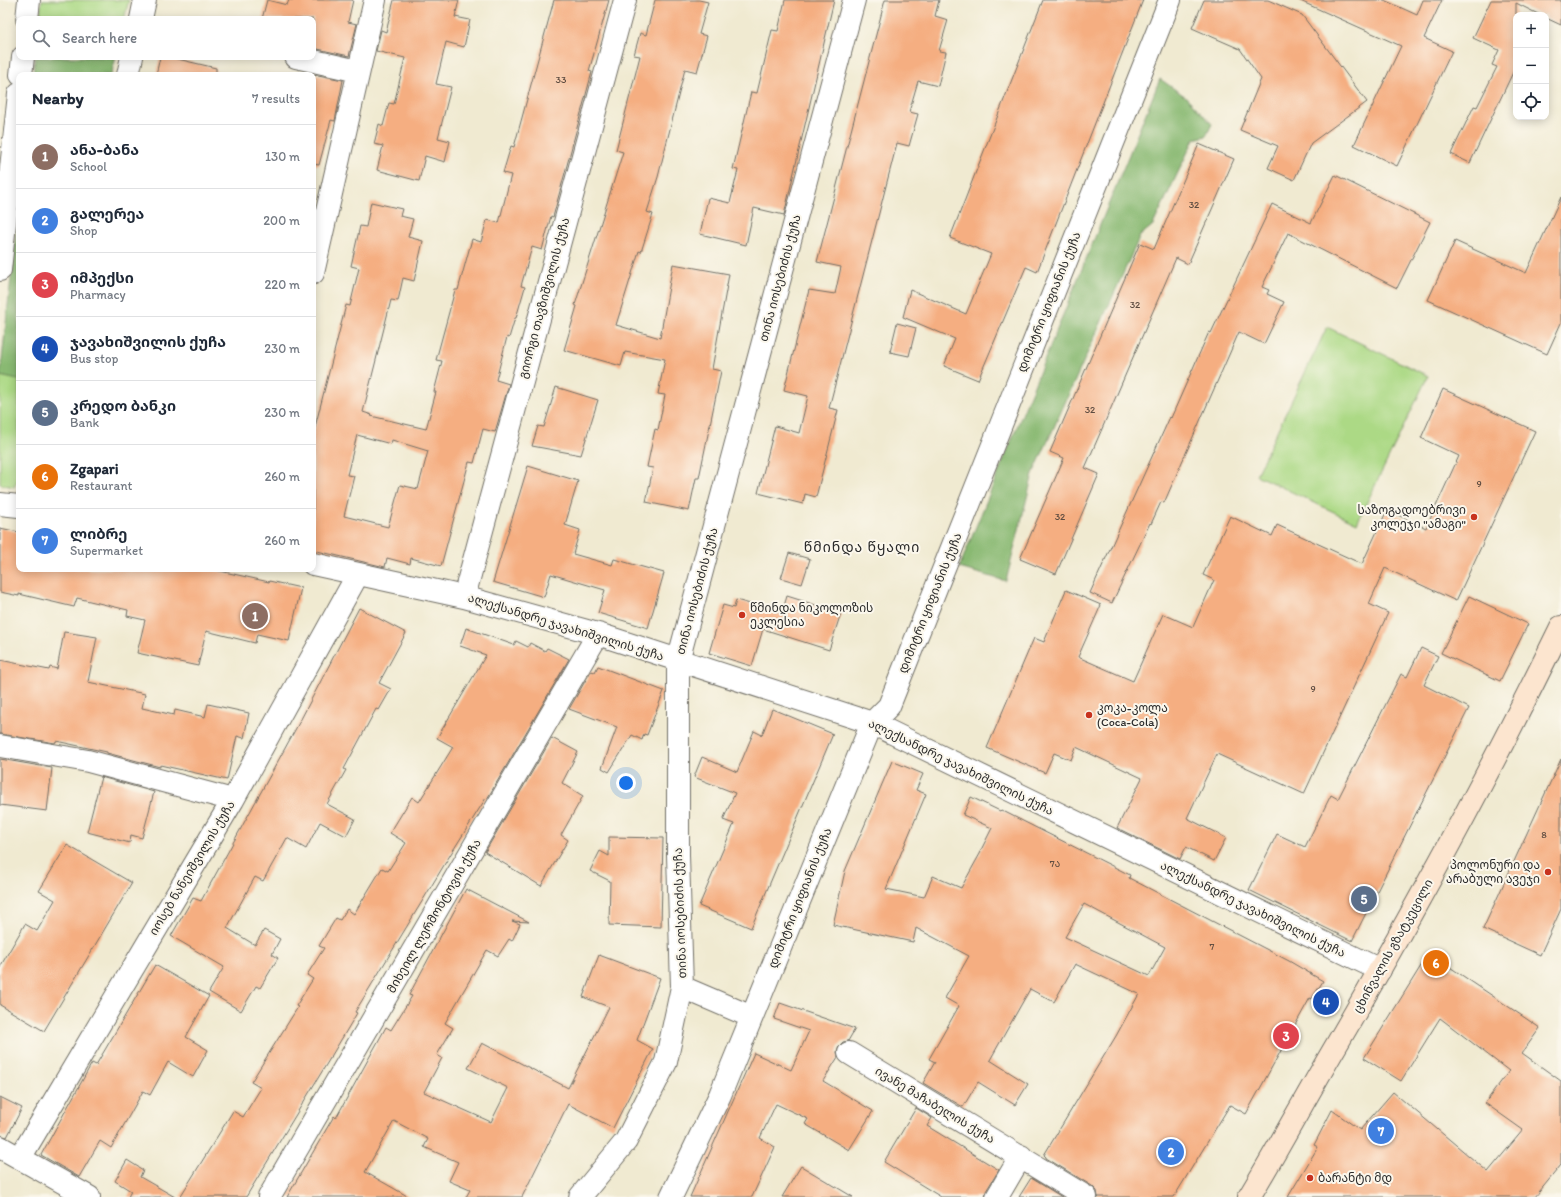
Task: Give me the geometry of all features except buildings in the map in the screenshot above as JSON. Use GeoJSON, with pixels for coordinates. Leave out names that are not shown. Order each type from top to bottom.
{"type":"FeatureCollection","features":[{"type":"Feature","properties":{"kind":"main road","name":"ცხინვალის გზატკეცილი"},"geometry":{"type":"LineString","coordinates":[[1249,1197],[1284,1139],[1415,908],[1532,687],[1561,627]]}},
{"type":"Feature","properties":{"kind":"street"},"geometry":{"type":"LineString","coordinates":[[27,16],[29,0]]}},
{"type":"Feature","properties":{"kind":"street"},"geometry":{"type":"LineString","coordinates":[[142,16],[145,0]]}},
{"type":"Feature","properties":{"kind":"street"},"geometry":{"type":"LineString","coordinates":[[316,260],[375,0]]}},
{"type":"Feature","properties":{"kind":"street","name":"გიორგი თავზიშვილის ქუჩა"},"geometry":{"type":"LineString","coordinates":[[464,597],[625,0]]}},
{"type":"Feature","properties":{"kind":"street","name":"თინა იოსებიძის ქუჩა"},"geometry":{"type":"LineString","coordinates":[[580,1197],[626,1141],[666,1062],[682,987],[678,855],[678,661],[854,0]]}},
{"type":"Feature","properties":{"kind":"street","name":"დიმიტრი ყიფიანის ქუჩა"},"geometry":{"type":"LineString","coordinates":[[672,1197],[720,1095],[872,723],[889,706],[1170,0]]}},
{"type":"Feature","properties":{"kind":"street"},"geometry":{"type":"LineString","coordinates":[[21,72],[23,60]]}},
{"type":"Feature","properties":{"kind":"street"},"geometry":{"type":"LineString","coordinates":[[129,72],[131,60]]}},
{"type":"Feature","properties":{"kind":"street"},"geometry":{"type":"LineString","coordinates":[[308,60],[358,72]]}},
{"type":"Feature","properties":{"kind":"street"},"geometry":{"type":"LineString","coordinates":[[0,270],[16,122]]}},
{"type":"Feature","properties":{"kind":"street"},"geometry":{"type":"LineString","coordinates":[[0,504],[16,506]]}},
{"type":"Feature","properties":{"kind":"street","name":"ალექსანდრე ჯავახიშვილის ქუჩა"},"geometry":{"type":"LineString","coordinates":[[316,565],[464,597],[598,634],[872,723],[1380,970]]}},
{"type":"Feature","properties":{"kind":"street","name":"იოსებ ნანეიშვილის ქუჩა"},"geometry":{"type":"LineString","coordinates":[[20,1158],[233,800],[358,574]]}},
{"type":"Feature","properties":{"kind":"street","name":"მიხეილ ლერმონტოვის ქუჩა"},"geometry":{"type":"LineString","coordinates":[[269,1197],[598,634]]}},
{"type":"Feature","properties":{"kind":"street"},"geometry":{"type":"LineString","coordinates":[[0,746],[88,760],[233,800]]}},
{"type":"Feature","properties":{"kind":"street"},"geometry":{"type":"LineString","coordinates":[[682,987],[752,1017]]}},
{"type":"Feature","properties":{"kind":"street","name":"ივანე მაჩაბელის ქუჩა"},"geometry":{"type":"LineString","coordinates":[[849,1053],[1021,1156],[1086,1197]]}},
{"type":"Feature","properties":{"kind":"street"},"geometry":{"type":"LineString","coordinates":[[0,1147],[89,1197]]}},
{"type":"Feature","properties":{"kind":"street"},"geometry":{"type":"LineString","coordinates":[[997,1197],[1021,1156]]}},
{"type":"Feature","properties":{"kind":"green space"},"geometry":{"type":"Polygon","coordinates":[[[42,0],[129,0],[125,16],[53,16],[40,14],[42,0]]]}},
{"type":"Feature","properties":{"kind":"green space"},"geometry":{"type":"Polygon","coordinates":[[[35,60],[115,60],[112,72],[33,72],[35,60]]]}},
{"type":"Feature","properties":{"kind":"green space"},"geometry":{"type":"Polygon","coordinates":[[[1160,79],[1186,97],[1212,124],[1206,136],[1194,139],[1153,225],[1140,236],[1033,474],[1006,581],[959,568],[1160,79]]]}},
{"type":"Feature","properties":{"kind":"green space"},"geometry":{"type":"Polygon","coordinates":[[[16,234],[16,379],[0,376],[16,234]]]}},
{"type":"Feature","properties":{"kind":"green space"},"geometry":{"type":"Polygon","coordinates":[[[1327,327],[1428,376],[1357,523],[1256,475],[1327,327]]]}},
{"type":"Feature","properties":{"kind":"green space"},"geometry":{"type":"Polygon","coordinates":[[[0,376],[16,379],[16,483],[14,487],[0,484],[0,376]]]}},
{"type":"Feature","properties":{"kind":"place","name":"საზოგადოებრივი კოლეჯი \"ამაგი\""},"geometry":{"type":"Point","coordinates":[1474,517]}},
{"type":"Feature","properties":{"kind":"place","name":"წმინდა ნიკოლოზის ეკლესია"},"geometry":{"type":"Point","coordinates":[742,615]}},
{"type":"Feature","properties":{"kind":"place","name":"ანა-ბანა"},"geometry":{"type":"Point","coordinates":[255,616]}},
{"type":"Feature","properties":{"kind":"place","name":"კოკა-კოლა (Coca-Cola)"},"geometry":{"type":"Point","coordinates":[1089,715]}},
{"type":"Feature","properties":{"kind":"place","name":"პოლონური და არაბული ავეჯი"},"geometry":{"type":"Point","coordinates":[1548,872]}},
{"type":"Feature","properties":{"kind":"place","name":"კრედო ბანკი"},"geometry":{"type":"Point","coordinates":[1364,899]}},
{"type":"Feature","properties":{"kind":"place","name":"Zgapari"},"geometry":{"type":"Point","coordinates":[1436,963]}},
{"type":"Feature","properties":{"kind":"place","name":"ჯავახიშვილის ქუჩა"},"geometry":{"type":"Point","coordinates":[1326,1002]}},
{"type":"Feature","properties":{"kind":"place","name":"იმპექსი"},"geometry":{"type":"Point","coordinates":[1286,1036]}},
{"type":"Feature","properties":{"kind":"place","name":"ლიბრე"},"geometry":{"type":"Point","coordinates":[1381,1131]}},
{"type":"Feature","properties":{"kind":"place","name":"გალერეა"},"geometry":{"type":"Point","coordinates":[1171,1152]}},
{"type":"Feature","properties":{"kind":"place","name":"ბარანტი მდ"},"geometry":{"type":"Point","coordinates":[1310,1178]}},
{"type":"Feature","properties":{"kind":"district","name":"წმინდა წყალი"},"geometry":{"type":"Point","coordinates":[862,547]}}]}
